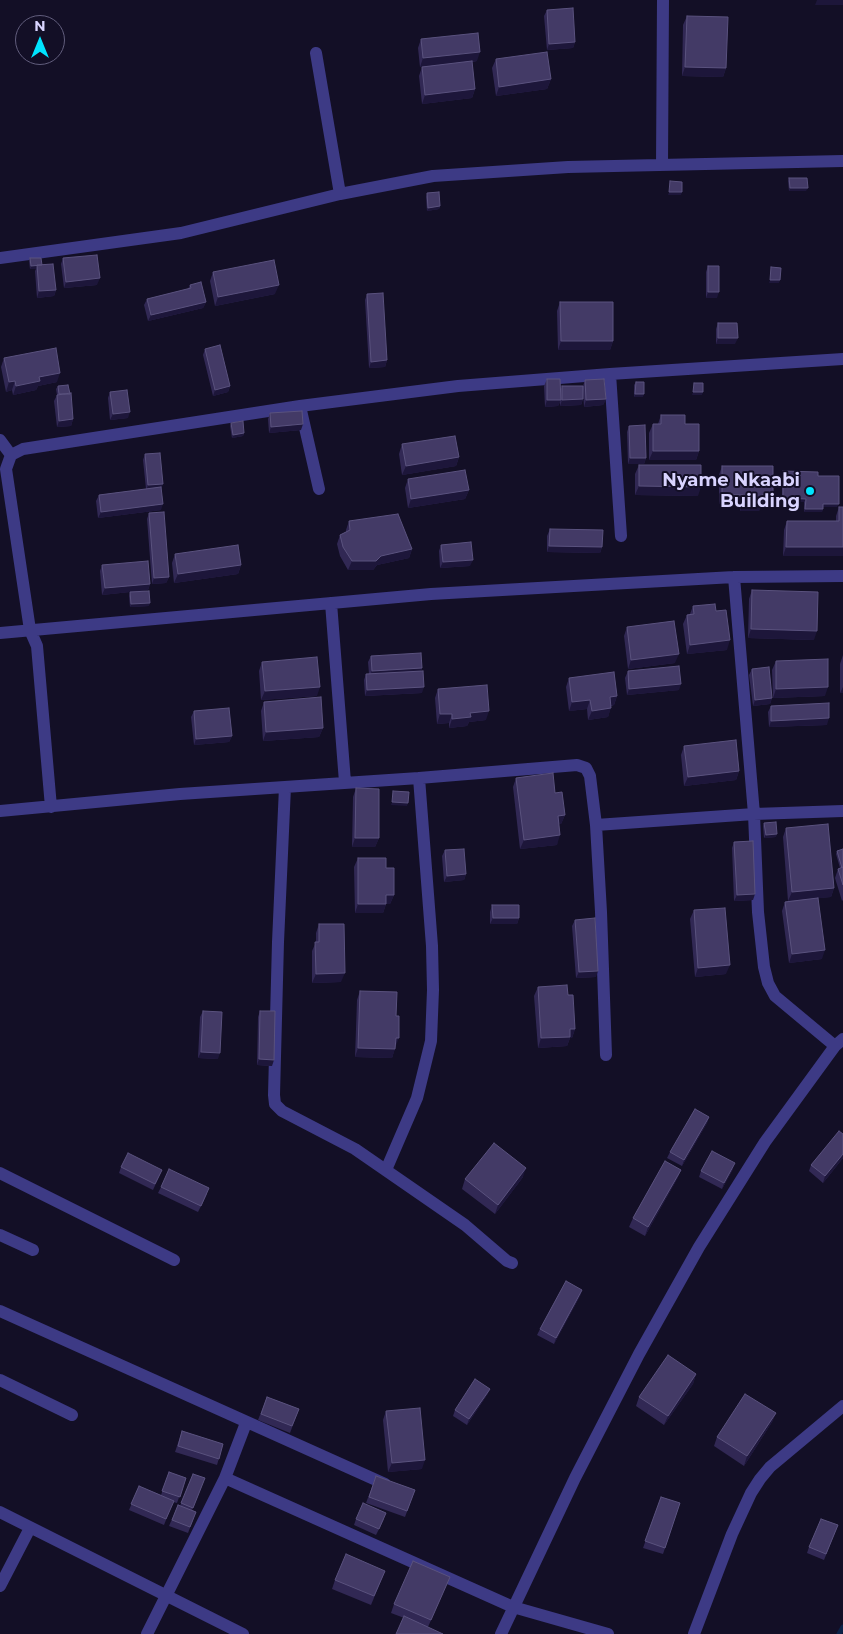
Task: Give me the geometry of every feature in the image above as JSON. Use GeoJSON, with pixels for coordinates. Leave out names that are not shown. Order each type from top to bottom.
{"type":"FeatureCollection","features":[{"type":"Feature","properties":{"kind":"street"},"geometry":{"type":"LineString","coordinates":[[662,165],[663,0]]}},
{"type":"Feature","properties":{"kind":"street"},"geometry":{"type":"LineString","coordinates":[[316,54],[340,194]]}},
{"type":"Feature","properties":{"kind":"street"},"geometry":{"type":"LineString","coordinates":[[0,258],[181,233],[340,194],[433,176],[568,167],[843,161]]}},
{"type":"Feature","properties":{"kind":"street"},"geometry":{"type":"LineString","coordinates":[[51,807],[37,646],[30,630],[6,469],[11,455],[23,449],[300,406],[458,386],[843,359]]}},
{"type":"Feature","properties":{"kind":"street"},"geometry":{"type":"LineString","coordinates":[[610,374],[621,536]]}},
{"type":"Feature","properties":{"kind":"street"},"geometry":{"type":"LineString","coordinates":[[300,406],[319,489]]}},
{"type":"Feature","properties":{"kind":"street"},"geometry":{"type":"LineString","coordinates":[[0,440],[11,455]]}},
{"type":"Feature","properties":{"kind":"street"},"geometry":{"type":"LineString","coordinates":[[0,633],[432,594],[734,577],[843,576]]}},
{"type":"Feature","properties":{"kind":"street"},"geometry":{"type":"LineString","coordinates":[[501,1634],[575,1478],[639,1354],[699,1247],[765,1142],[839,1042],[775,996],[768,983],[764,966],[758,912],[754,814],[734,577]]}},
{"type":"Feature","properties":{"kind":"street"},"geometry":{"type":"LineString","coordinates":[[331,603],[344,782]]}},
{"type":"Feature","properties":{"kind":"street"},"geometry":{"type":"LineString","coordinates":[[0,811],[180,794],[419,778],[577,764],[586,768],[590,776],[596,825],[606,1054]]}},
{"type":"Feature","properties":{"kind":"street"},"geometry":{"type":"LineString","coordinates":[[386,1170],[417,1098],[431,1041],[432,946],[419,778]]}},
{"type":"Feature","properties":{"kind":"street"},"geometry":{"type":"LineString","coordinates":[[285,787],[278,942],[274,1095],[276,1104],[282,1111],[355,1148],[465,1225],[507,1261],[512,1262]]}},
{"type":"Feature","properties":{"kind":"street"},"geometry":{"type":"LineString","coordinates":[[596,825],[754,814],[843,811]]}},
{"type":"Feature","properties":{"kind":"street"},"geometry":{"type":"LineString","coordinates":[[0,1173],[174,1260]]}},
{"type":"Feature","properties":{"kind":"street"},"geometry":{"type":"LineString","coordinates":[[0,1236],[33,1250]]}},
{"type":"Feature","properties":{"kind":"street"},"geometry":{"type":"LineString","coordinates":[[0,1311],[385,1484]]}},
{"type":"Feature","properties":{"kind":"street"},"geometry":{"type":"LineString","coordinates":[[0,1380],[72,1415]]}},
{"type":"Feature","properties":{"kind":"street"},"geometry":{"type":"LineString","coordinates":[[694,1634],[732,1534],[760,1479],[770,1467],[843,1406]]}},
{"type":"Feature","properties":{"kind":"street"},"geometry":{"type":"LineString","coordinates":[[147,1634],[225,1478],[246,1423]]}},
{"type":"Feature","properties":{"kind":"street"},"geometry":{"type":"LineString","coordinates":[[225,1478],[513,1607],[608,1634]]}},
{"type":"Feature","properties":{"kind":"street"},"geometry":{"type":"LineString","coordinates":[[0,1512],[243,1634]]}},
{"type":"Feature","properties":{"kind":"street"},"geometry":{"type":"LineString","coordinates":[[0,1586],[30,1528]]}},
{"type":"Feature","properties":{"kind":"building"},"geometry":{"type":"Polygon","coordinates":[[[573,8],[575,42],[549,44],[547,10],[573,8]]]}},
{"type":"Feature","properties":{"kind":"building"},"geometry":{"type":"Polygon","coordinates":[[[687,16],[728,17],[726,68],[685,67],[687,16]]]}},
{"type":"Feature","properties":{"kind":"building"},"geometry":{"type":"Polygon","coordinates":[[[478,33],[480,52],[423,58],[421,39],[478,33]]]}},
{"type":"Feature","properties":{"kind":"building"},"geometry":{"type":"Polygon","coordinates":[[[547,52],[551,79],[499,87],[496,59],[547,52]]]}},
{"type":"Feature","properties":{"kind":"building"},"geometry":{"type":"Polygon","coordinates":[[[472,61],[475,89],[425,95],[422,67],[472,61]]]}},
{"type":"Feature","properties":{"kind":"building"},"geometry":{"type":"Polygon","coordinates":[[[789,178],[807,178],[808,188],[790,188],[789,178]]]}},
{"type":"Feature","properties":{"kind":"building"},"geometry":{"type":"Polygon","coordinates":[[[670,181],[682,182],[682,192],[669,192],[670,181]]]}},
{"type":"Feature","properties":{"kind":"building"},"geometry":{"type":"Polygon","coordinates":[[[439,192],[440,206],[428,208],[427,193],[439,192]]]}},
{"type":"Feature","properties":{"kind":"building"},"geometry":{"type":"Polygon","coordinates":[[[97,255],[100,278],[66,282],[63,258],[97,255]]]}},
{"type":"Feature","properties":{"kind":"building"},"geometry":{"type":"Polygon","coordinates":[[[30,258],[41,258],[42,265],[31,266],[30,258]]]}},
{"type":"Feature","properties":{"kind":"building"},"geometry":{"type":"Polygon","coordinates":[[[274,260],[279,285],[218,297],[213,272],[274,260]]]}},
{"type":"Feature","properties":{"kind":"building"},"geometry":{"type":"Polygon","coordinates":[[[53,264],[56,290],[39,291],[37,265],[53,264]]]}},
{"type":"Feature","properties":{"kind":"building"},"geometry":{"type":"Polygon","coordinates":[[[708,266],[719,266],[719,292],[708,292],[708,266]]]}},
{"type":"Feature","properties":{"kind":"building"},"geometry":{"type":"Polygon","coordinates":[[[771,267],[781,268],[780,280],[770,280],[771,267]]]}},
{"type":"Feature","properties":{"kind":"building"},"geometry":{"type":"Polygon","coordinates":[[[201,282],[206,302],[151,315],[147,299],[191,288],[190,285],[201,282]]]}},
{"type":"Feature","properties":{"kind":"building"},"geometry":{"type":"Polygon","coordinates":[[[383,293],[387,360],[371,362],[367,294],[383,293]]]}},
{"type":"Feature","properties":{"kind":"building"},"geometry":{"type":"Polygon","coordinates":[[[560,302],[613,302],[613,341],[561,341],[560,302]]]}},
{"type":"Feature","properties":{"kind":"building"},"geometry":{"type":"Polygon","coordinates":[[[718,323],[737,323],[738,338],[718,338],[718,323]]]}},
{"type":"Feature","properties":{"kind":"building"},"geometry":{"type":"Polygon","coordinates":[[[220,345],[230,386],[215,390],[205,349],[220,345]]]}},
{"type":"Feature","properties":{"kind":"building"},"geometry":{"type":"Polygon","coordinates":[[[56,348],[60,373],[39,377],[40,381],[16,386],[15,381],[9,382],[4,358],[56,348]]]}},
{"type":"Feature","properties":{"kind":"building"},"geometry":{"type":"Polygon","coordinates":[[[547,379],[560,379],[561,400],[547,400],[547,379]]]}},
{"type":"Feature","properties":{"kind":"building"},"geometry":{"type":"Polygon","coordinates":[[[604,379],[606,399],[586,400],[585,380],[604,379]]]}},
{"type":"Feature","properties":{"kind":"building"},"geometry":{"type":"Polygon","coordinates":[[[636,382],[644,382],[644,394],[635,394],[636,382]]]}},
{"type":"Feature","properties":{"kind":"building"},"geometry":{"type":"Polygon","coordinates":[[[694,383],[703,383],[703,392],[693,392],[694,383]]]}},
{"type":"Feature","properties":{"kind":"building"},"geometry":{"type":"Polygon","coordinates":[[[68,385],[70,394],[59,394],[58,386],[68,385]]]}},
{"type":"Feature","properties":{"kind":"building"},"geometry":{"type":"Polygon","coordinates":[[[562,386],[583,386],[583,399],[562,400],[562,386]]]}},
{"type":"Feature","properties":{"kind":"building"},"geometry":{"type":"Polygon","coordinates":[[[127,390],[130,412],[113,414],[110,392],[127,390]]]}},
{"type":"Feature","properties":{"kind":"building"},"geometry":{"type":"Polygon","coordinates":[[[71,393],[73,419],[59,421],[57,395],[71,393]]]}},
{"type":"Feature","properties":{"kind":"building"},"geometry":{"type":"Polygon","coordinates":[[[302,411],[303,424],[271,427],[270,413],[302,411]]]}},
{"type":"Feature","properties":{"kind":"building"},"geometry":{"type":"Polygon","coordinates":[[[661,415],[685,415],[685,424],[699,424],[699,451],[653,451],[653,424],[661,424],[661,415]]]}},
{"type":"Feature","properties":{"kind":"building"},"geometry":{"type":"Polygon","coordinates":[[[243,421],[244,433],[233,435],[231,423],[243,421]]]}},
{"type":"Feature","properties":{"kind":"building"},"geometry":{"type":"Polygon","coordinates":[[[645,425],[646,458],[630,458],[629,426],[645,425]]]}},
{"type":"Feature","properties":{"kind":"building"},"geometry":{"type":"Polygon","coordinates":[[[455,436],[459,457],[406,466],[402,444],[455,436]]]}},
{"type":"Feature","properties":{"kind":"building"},"geometry":{"type":"Polygon","coordinates":[[[160,453],[163,484],[148,485],[145,454],[160,453]]]}},
{"type":"Feature","properties":{"kind":"building"},"geometry":{"type":"Polygon","coordinates":[[[639,465],[701,465],[701,487],[639,486],[639,465]]]}},
{"type":"Feature","properties":{"kind":"building"},"geometry":{"type":"Polygon","coordinates":[[[722,466],[773,466],[773,495],[762,495],[762,502],[743,502],[743,495],[722,495],[722,466]]]}},
{"type":"Feature","properties":{"kind":"building"},"geometry":{"type":"Polygon","coordinates":[[[465,470],[469,490],[411,499],[408,479],[465,470]]]}},
{"type":"Feature","properties":{"kind":"building","name":"Nyame Nkaabi Building"},"geometry":{"type":"Polygon","coordinates":[[[783,471],[818,472],[818,476],[839,476],[839,504],[823,504],[823,509],[805,509],[806,499],[783,498],[783,471]]]}},
{"type":"Feature","properties":{"kind":"building"},"geometry":{"type":"Polygon","coordinates":[[[161,487],[163,504],[101,512],[99,495],[161,487]]]}},
{"type":"Feature","properties":{"kind":"building","name":"Nyame Nkaabi Building"},"geometry":{"type":"Polygon","coordinates":[[[839,507],[843,507],[843,547],[786,547],[787,521],[839,521],[839,507]]]}},
{"type":"Feature","properties":{"kind":"building"},"geometry":{"type":"Polygon","coordinates":[[[164,512],[169,577],[154,578],[149,513],[164,512]]]}},
{"type":"Feature","properties":{"kind":"building"},"geometry":{"type":"Polygon","coordinates":[[[398,514],[412,549],[381,556],[376,561],[352,561],[343,547],[340,535],[350,530],[349,521],[398,514]]]}},
{"type":"Feature","properties":{"kind":"building"},"geometry":{"type":"Polygon","coordinates":[[[550,529],[603,530],[602,547],[549,546],[550,529]]]}},
{"type":"Feature","properties":{"kind":"building"},"geometry":{"type":"Polygon","coordinates":[[[471,542],[473,560],[443,562],[441,545],[471,542]]]}},
{"type":"Feature","properties":{"kind":"building"},"geometry":{"type":"Polygon","coordinates":[[[238,545],[241,565],[178,574],[175,554],[238,545]]]}},
{"type":"Feature","properties":{"kind":"building"},"geometry":{"type":"Polygon","coordinates":[[[148,561],[150,584],[105,588],[102,565],[148,561]]]}},
{"type":"Feature","properties":{"kind":"building"},"geometry":{"type":"Polygon","coordinates":[[[752,590],[818,592],[817,631],[751,629],[752,590]]]}},
{"type":"Feature","properties":{"kind":"building"},"geometry":{"type":"Polygon","coordinates":[[[149,591],[150,603],[131,604],[130,592],[149,591]]]}},
{"type":"Feature","properties":{"kind":"building"},"geometry":{"type":"Polygon","coordinates":[[[715,604],[716,611],[726,610],[730,640],[690,645],[687,615],[694,614],[693,606],[715,604]]]}},
{"type":"Feature","properties":{"kind":"building"},"geometry":{"type":"Polygon","coordinates":[[[674,621],[679,654],[631,660],[627,627],[674,621]]]}},
{"type":"Feature","properties":{"kind":"building"},"geometry":{"type":"Polygon","coordinates":[[[421,653],[422,668],[372,671],[371,656],[421,653]]]}},
{"type":"Feature","properties":{"kind":"building"},"geometry":{"type":"Polygon","coordinates":[[[317,657],[320,687],[265,691],[262,662],[317,657]]]}},
{"type":"Feature","properties":{"kind":"building"},"geometry":{"type":"Polygon","coordinates":[[[828,659],[828,687],[776,689],[776,661],[828,659]]]}},
{"type":"Feature","properties":{"kind":"building"},"geometry":{"type":"Polygon","coordinates":[[[679,666],[681,684],[629,689],[628,671],[679,666]]]}},
{"type":"Feature","properties":{"kind":"building"},"geometry":{"type":"Polygon","coordinates":[[[769,667],[772,698],[755,700],[752,669],[769,667]]]}},
{"type":"Feature","properties":{"kind":"building"},"geometry":{"type":"Polygon","coordinates":[[[423,671],[424,687],[367,690],[366,674],[423,671]]]}},
{"type":"Feature","properties":{"kind":"building"},"geometry":{"type":"Polygon","coordinates":[[[614,672],[617,696],[610,697],[611,708],[592,711],[590,700],[572,702],[569,678],[614,672]]]}},
{"type":"Feature","properties":{"kind":"building"},"geometry":{"type":"Polygon","coordinates":[[[487,685],[489,711],[470,713],[471,717],[452,719],[452,714],[440,714],[438,689],[487,685]]]}},
{"type":"Feature","properties":{"kind":"building"},"geometry":{"type":"Polygon","coordinates":[[[321,697],[323,728],[266,732],[264,702],[321,697]]]}},
{"type":"Feature","properties":{"kind":"building"},"geometry":{"type":"Polygon","coordinates":[[[829,703],[829,718],[771,721],[771,706],[829,703]]]}},
{"type":"Feature","properties":{"kind":"building"},"geometry":{"type":"Polygon","coordinates":[[[229,708],[232,736],[196,739],[194,711],[229,708]]]}},
{"type":"Feature","properties":{"kind":"building"},"geometry":{"type":"Polygon","coordinates":[[[736,740],[739,771],[688,777],[684,746],[736,740]]]}},
{"type":"Feature","properties":{"kind":"building"},"geometry":{"type":"Polygon","coordinates":[[[553,773],[555,793],[562,792],[565,815],[558,816],[560,835],[524,840],[516,778],[553,773]]]}},
{"type":"Feature","properties":{"kind":"building"},"geometry":{"type":"Polygon","coordinates":[[[356,788],[379,789],[379,838],[355,838],[356,788]]]}},
{"type":"Feature","properties":{"kind":"building"},"geometry":{"type":"Polygon","coordinates":[[[393,791],[409,792],[408,803],[392,802],[393,791]]]}},
{"type":"Feature","properties":{"kind":"building"},"geometry":{"type":"Polygon","coordinates":[[[776,822],[777,834],[766,835],[764,823],[776,822]]]}},
{"type":"Feature","properties":{"kind":"building"},"geometry":{"type":"Polygon","coordinates":[[[828,824],[834,888],[792,892],[786,828],[828,824]]]}},
{"type":"Feature","properties":{"kind":"building"},"geometry":{"type":"Polygon","coordinates":[[[753,841],[755,894],[737,895],[734,842],[753,841]]]}},
{"type":"Feature","properties":{"kind":"building"},"geometry":{"type":"Polygon","coordinates":[[[464,849],[466,874],[447,876],[445,850],[464,849]]]}},
{"type":"Feature","properties":{"kind":"building"},"geometry":{"type":"Polygon","coordinates":[[[843,849],[843,867],[842,868],[837,851],[843,849]]]}},
{"type":"Feature","properties":{"kind":"building"},"geometry":{"type":"Polygon","coordinates":[[[358,858],[386,858],[386,868],[394,868],[394,895],[386,895],[386,904],[358,904],[358,858]]]}},
{"type":"Feature","properties":{"kind":"building"},"geometry":{"type":"Polygon","coordinates":[[[843,867],[843,885],[838,869],[843,867]]]}},
{"type":"Feature","properties":{"kind":"building"},"geometry":{"type":"Polygon","coordinates":[[[818,898],[825,950],[792,954],[785,902],[818,898]]]}},
{"type":"Feature","properties":{"kind":"building"},"geometry":{"type":"Polygon","coordinates":[[[492,905],[519,905],[519,918],[493,918],[492,905]]]}},
{"type":"Feature","properties":{"kind":"building"},"geometry":{"type":"Polygon","coordinates":[[[725,908],[730,965],[698,968],[694,910],[725,908]]]}},
{"type":"Feature","properties":{"kind":"building"},"geometry":{"type":"Polygon","coordinates":[[[595,918],[598,971],[579,972],[575,920],[595,918]]]}},
{"type":"Feature","properties":{"kind":"building"},"geometry":{"type":"Polygon","coordinates":[[[319,924],[344,924],[345,973],[316,974],[315,942],[319,942],[319,924]]]}},
{"type":"Feature","properties":{"kind":"building"},"geometry":{"type":"Polygon","coordinates":[[[567,985],[568,995],[573,995],[575,1029],[570,1029],[570,1037],[541,1038],[538,987],[567,985]]]}},
{"type":"Feature","properties":{"kind":"building"},"geometry":{"type":"Polygon","coordinates":[[[360,991],[397,992],[396,1016],[399,1016],[399,1038],[396,1038],[395,1049],[358,1048],[360,991]]]}},
{"type":"Feature","properties":{"kind":"building"},"geometry":{"type":"Polygon","coordinates":[[[203,1011],[222,1012],[220,1053],[201,1052],[203,1011]]]}},
{"type":"Feature","properties":{"kind":"building"},"geometry":{"type":"Polygon","coordinates":[[[260,1011],[275,1011],[274,1060],[259,1059],[260,1011]]]}},
{"type":"Feature","properties":{"kind":"building"},"geometry":{"type":"Polygon","coordinates":[[[695,1109],[709,1117],[684,1160],[670,1152],[695,1109]]]}},
{"type":"Feature","properties":{"kind":"building"},"geometry":{"type":"Polygon","coordinates":[[[839,1131],[843,1134],[843,1154],[825,1176],[811,1165],[839,1131]]]}},
{"type":"Feature","properties":{"kind":"building"},"geometry":{"type":"Polygon","coordinates":[[[494,1143],[526,1168],[498,1205],[465,1179],[494,1143]]]}},
{"type":"Feature","properties":{"kind":"building"},"geometry":{"type":"Polygon","coordinates":[[[712,1151],[735,1163],[724,1183],[701,1171],[712,1151]]]}},
{"type":"Feature","properties":{"kind":"building"},"geometry":{"type":"Polygon","coordinates":[[[128,1153],[162,1170],[155,1184],[121,1167],[128,1153]]]}},
{"type":"Feature","properties":{"kind":"building"},"geometry":{"type":"Polygon","coordinates":[[[665,1161],[681,1170],[648,1227],[633,1218],[665,1161]]]}},
{"type":"Feature","properties":{"kind":"building"},"geometry":{"type":"Polygon","coordinates":[[[169,1169],[209,1188],[201,1206],[161,1187],[169,1169]]]}},
{"type":"Feature","properties":{"kind":"building"},"geometry":{"type":"Polygon","coordinates":[[[566,1281],[582,1290],[556,1338],[540,1329],[566,1281]]]}},
{"type":"Feature","properties":{"kind":"building"},"geometry":{"type":"Polygon","coordinates":[[[668,1355],[696,1374],[668,1416],[639,1397],[668,1355]]]}},
{"type":"Feature","properties":{"kind":"building"},"geometry":{"type":"Polygon","coordinates":[[[475,1379],[490,1389],[469,1419],[455,1410],[475,1379]]]}},
{"type":"Feature","properties":{"kind":"building"},"geometry":{"type":"Polygon","coordinates":[[[745,1394],[776,1413],[747,1456],[717,1437],[745,1394]]]}},
{"type":"Feature","properties":{"kind":"building"},"geometry":{"type":"Polygon","coordinates":[[[267,1397],[299,1409],[292,1426],[261,1414],[267,1397]]]}},
{"type":"Feature","properties":{"kind":"building"},"geometry":{"type":"Polygon","coordinates":[[[420,1408],[425,1460],[392,1463],[386,1411],[420,1408]]]}},
{"type":"Feature","properties":{"kind":"building"},"geometry":{"type":"Polygon","coordinates":[[[182,1431],[223,1444],[219,1459],[178,1446],[182,1431]]]}},
{"type":"Feature","properties":{"kind":"building"},"geometry":{"type":"Polygon","coordinates":[[[169,1472],[186,1478],[180,1497],[162,1491],[169,1472]]]}},
{"type":"Feature","properties":{"kind":"building"},"geometry":{"type":"Polygon","coordinates":[[[193,1474],[205,1478],[193,1508],[181,1503],[193,1474]]]}},
{"type":"Feature","properties":{"kind":"building"},"geometry":{"type":"Polygon","coordinates":[[[376,1476],[415,1490],[407,1511],[369,1497],[376,1476]]]}},
{"type":"Feature","properties":{"kind":"building"},"geometry":{"type":"Polygon","coordinates":[[[139,1486],[174,1501],[166,1519],[131,1504],[139,1486]]]}},
{"type":"Feature","properties":{"kind":"building"},"geometry":{"type":"Polygon","coordinates":[[[661,1497],[680,1503],[665,1548],[645,1541],[661,1497]]]}},
{"type":"Feature","properties":{"kind":"building"},"geometry":{"type":"Polygon","coordinates":[[[363,1503],[386,1513],[379,1529],[356,1519],[363,1503]]]}},
{"type":"Feature","properties":{"kind":"building"},"geometry":{"type":"Polygon","coordinates":[[[178,1505],[196,1512],[190,1527],[172,1520],[178,1505]]]}},
{"type":"Feature","properties":{"kind":"building"},"geometry":{"type":"Polygon","coordinates":[[[821,1519],[838,1525],[826,1554],[809,1547],[821,1519]]]}},
{"type":"Feature","properties":{"kind":"building"},"geometry":{"type":"Polygon","coordinates":[[[346,1554],[385,1571],[374,1596],[335,1580],[346,1554]]]}},
{"type":"Feature","properties":{"kind":"building"},"geometry":{"type":"Polygon","coordinates":[[[413,1561],[450,1577],[431,1620],[394,1604],[413,1561]]]}},
{"type":"Feature","properties":{"kind":"building"},"geometry":{"type":"Polygon","coordinates":[[[404,1616],[443,1634],[396,1634],[404,1616]]]}},
{"type":"Feature","properties":{"kind":"waterway"},"geometry":{"type":"LineString","coordinates":[[839,1634],[843,1627]]}},
{"type":"Feature","properties":{"kind":"place","name":"Nyame Nkaabi Building"},"geometry":{"type":"Point","coordinates":[810,491]}}]}
